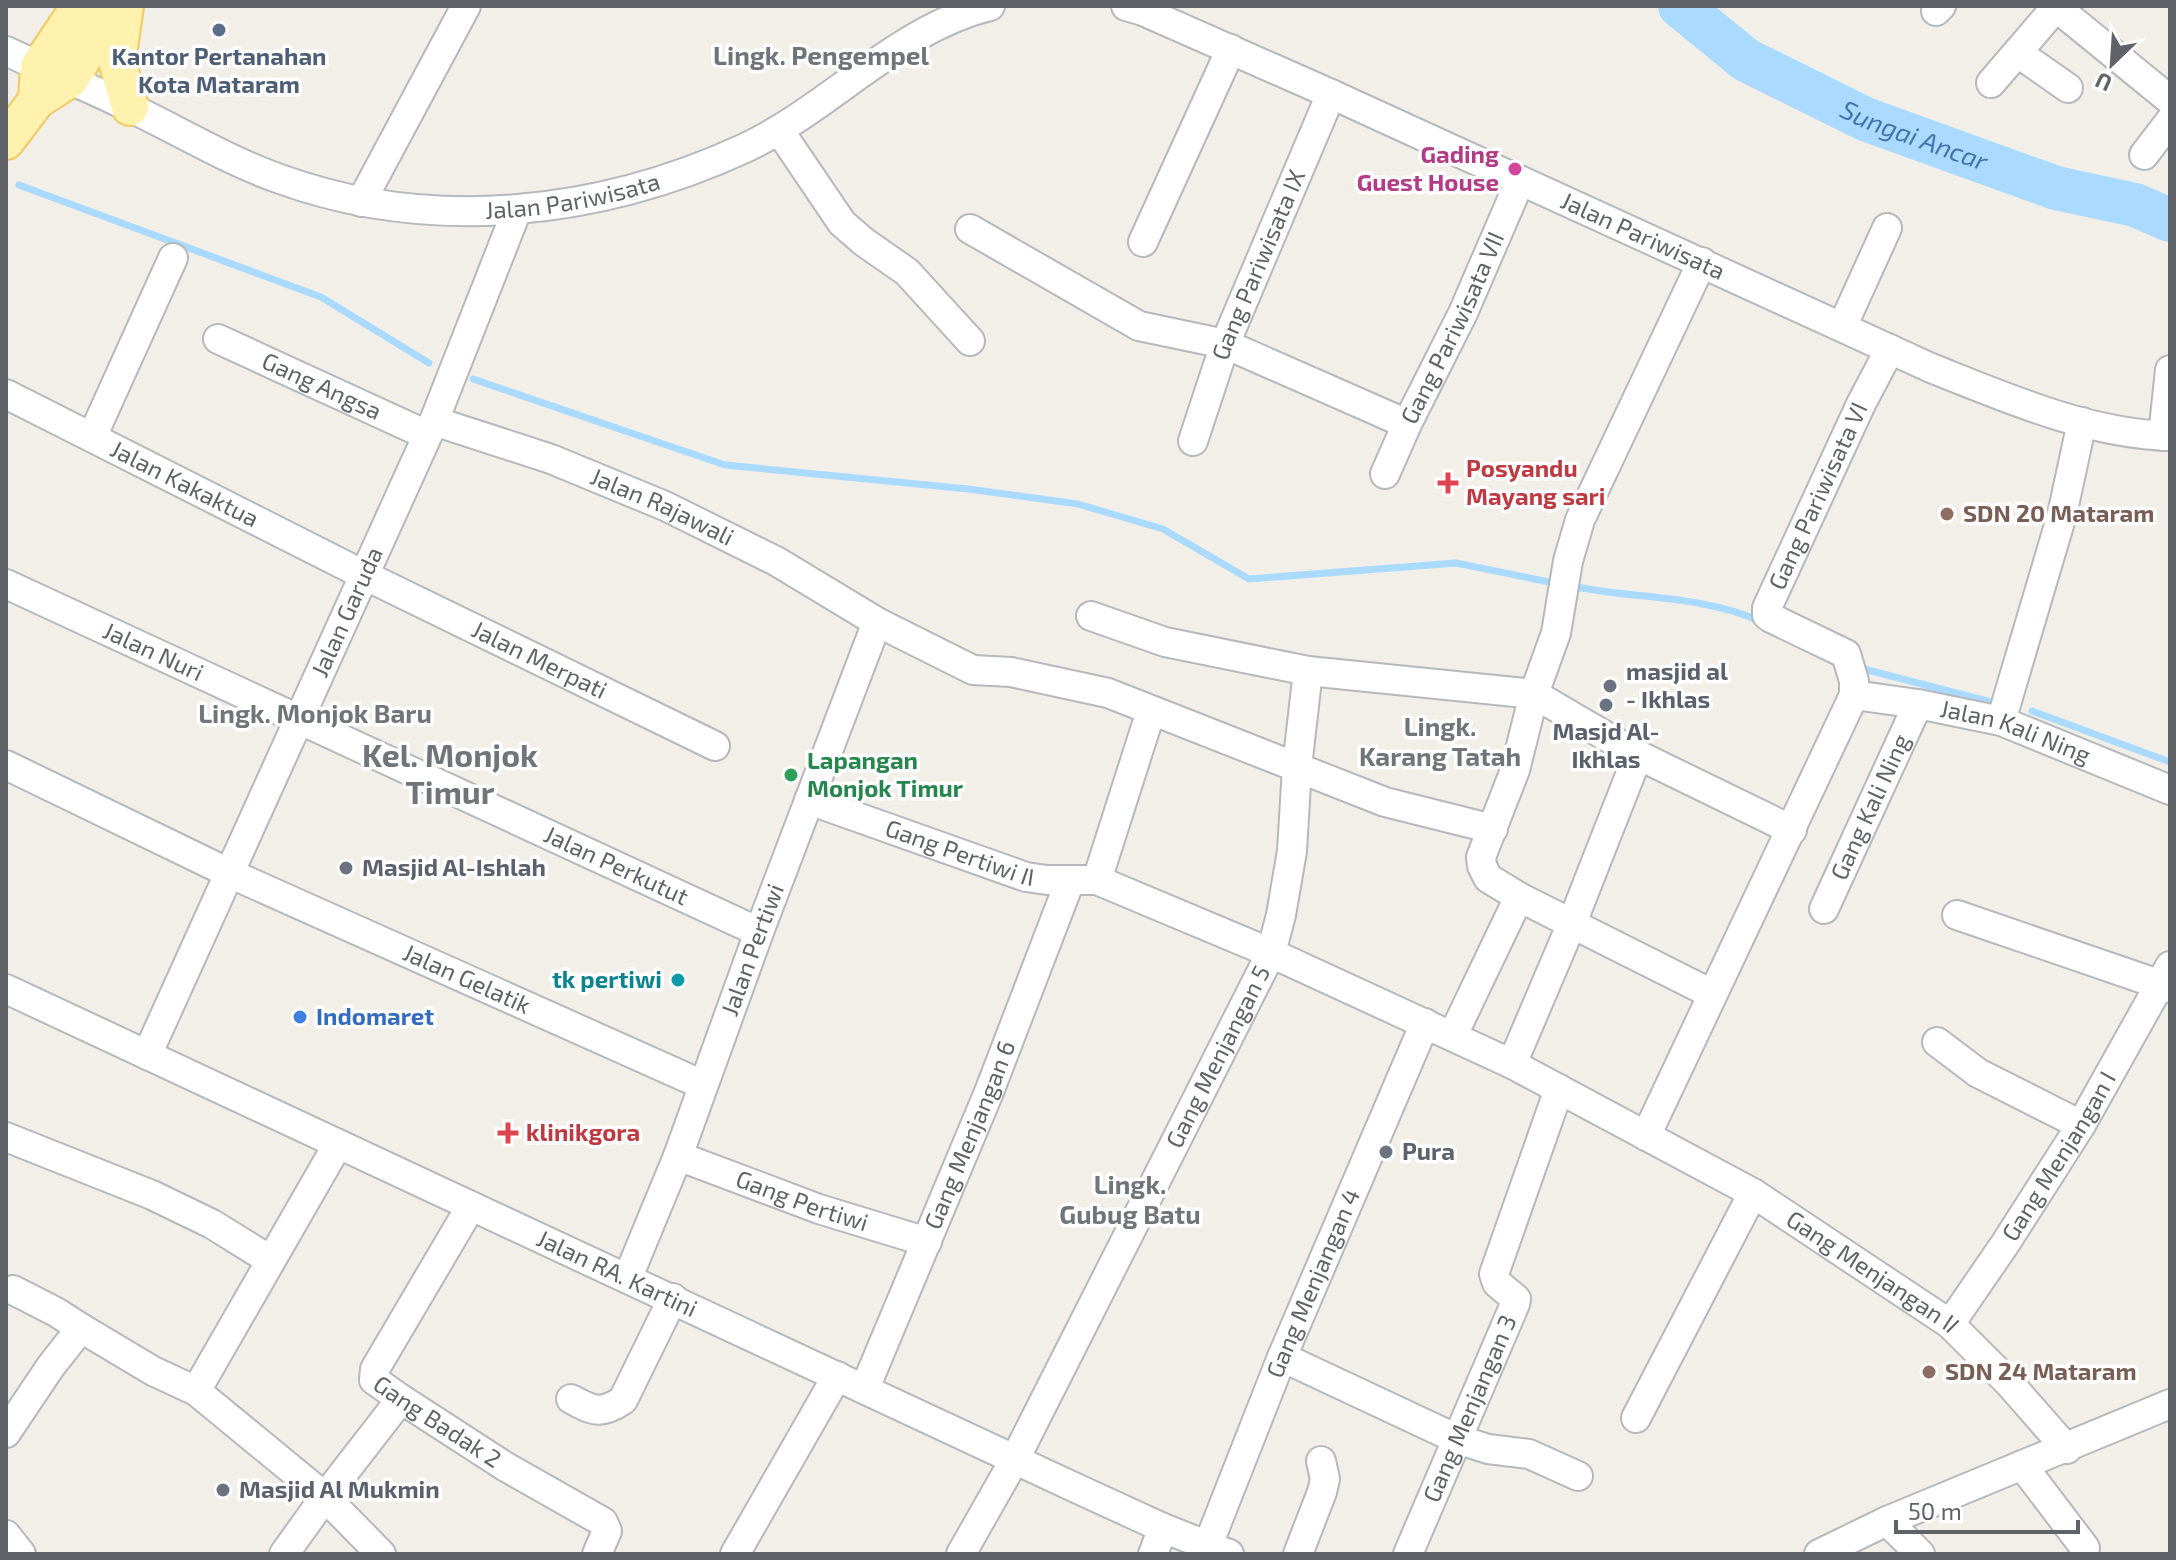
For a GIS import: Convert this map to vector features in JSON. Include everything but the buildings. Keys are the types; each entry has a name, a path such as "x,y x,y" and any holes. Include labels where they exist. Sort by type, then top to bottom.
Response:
{"main road":[{"path":"49,82 80,6"},
{"path":"6,141 49,82 116,6"},
{"path":"125,6 117,61 130,107"}],"street":[{"path":"361,202 466,6"},
{"name":"Jalan Pariwisata","path":"6,51 49,82 130,107 277,178 361,202 435,210 517,210 559,205 641,187 721,159 779,130 917,38 941,13 990,6"},
{"name":"Jalan Pariwisata","path":"1126,6 1231,49 1979,387 2082,422 2123,432 2166,436"},
{"path":"1991,83 2056,7 2170,100"},
{"path":"1143,242 1231,49"},
{"path":"2018,53 2068,88"},
{"name":"Gang Pariwisata IX","path":"1193,441 1225,344 1331,94"},
{"path":"2144,155 2170,121"},
{"path":"779,130 842,223 907,272 970,341"},
{"name":"Gang Pariwisata VII","path":"970,229 1139,326 1225,344 1407,424 1463,313 1520,181"},
{"name":"Jalan Garuda","path":"147,1055 430,428 517,210"},
{"path":"1843,325 1887,228"},
{"path":"92,437 173,258"},
{"path":"1702,262 1580,520 1568,561 1560,609 1515,770 1481,857 1488,878 1519,897 1712,994"},
{"name":"Gang Angsa","path":"218,339 430,428"},
{"name":"Gang Pariwisata VI","path":"1852,678 1838,648 1771,618 1767,615 1767,608 1861,404 1890,349"},
{"path":"2166,436 2170,370"},
{"name":"Jalan Kakaktua","path":"6,394 364,575"},
{"path":"2001,721 2062,515 2082,422"},
{"path":"1385,474 1407,424"},
{"name":"Jalan Rajawali","path":"430,428 551,459 665,506 776,561 877,622 973,670 1011,672 1108,693 1385,802 1493,829"},
{"name":"Jalan Merpati","path":"364,575 715,746"},
{"name":"Jalan Nuri","path":"6,584 298,721"},
{"path":"1091,616 1165,642 1308,671 1534,694 1638,755 1792,830"},
{"name":"Jalan Pertiwi","path":"628,1277 678,1156 877,622"},
{"name":"Gang Menjangan 5","path":"961,1554 1015,1459 1271,953 1292,851 1297,767 1308,671"},
{"path":"1646,1136 1792,830 1852,678"},
{"name":"Jalan Kali Ning","path":"1852,678 1918,704 2001,721 2170,790"},
{"name":"Gang Kali Ning","path":"1824,909 1918,704"},
{"name":"Gang Menjangan 6","path":"865,1388 989,1092 1083,880 1151,711"},
{"name":"Jalan Perkutut","path":"298,721 759,932"},
{"path":"1512,1064 1638,755"},
{"name":"Jalan Gelatik","path":"6,765 229,873 703,1085"},
{"name":"Gang Pertiwi II","path":"809,800 1026,877 1083,880 1271,953"},
{"path":"1453,1035 1519,897"},
{"path":"1957,915 2167,979"},
{"name":"Gang Menjangan II","path":"1271,953 1512,1064 1753,1193 1950,1324 2009,1383 2067,1449"},
{"name":"Gang Menjangan I","path":"1950,1324 2081,1125 2167,979"},
{"name":"Jalan RA. Kartini","path":"6,989 1015,1459 1158,1541 1219,1549"},
{"name":"Gang Menjangan 4","path":"1219,1549 1282,1357 1425,1023"},
{"path":"1937,1042 1978,1073 2081,1125"},
{"name":"Gang Menjangan 3","path":"1408,1554 1515,1304 1516,1299 1497,1283 1494,1274 1559,1089"},
{"path":"6,1137 152,1195 212,1224 270,1260"},
{"path":"196,1391 338,1144"},
{"name":"Gang Pertiwi","path":"678,1156 819,1209 927,1242"},
{"path":"1636,1418 1753,1193"},
{"name":"Gang Badak 2","path":"471,1206 375,1369 376,1383 506,1467 603,1522 607,1531 597,1554"},
{"path":"13,1290 56,1312 142,1366 196,1391 325,1497 381,1554"},
{"path":"571,1399 591,1410 611,1408 623,1400 673,1298"},
{"path":"6,1433 81,1328"},
{"path":"1282,1357 1457,1439 1488,1449 1529,1454 1578,1476"},
{"path":"735,1554 837,1376"},
{"path":"284,1554 401,1399"},
{"path":"1819,1554 1887,1521 2170,1404"},
{"path":"1298,1554 1322,1492 1325,1479 1321,1461"},
{"path":"2022,1465 2085,1548"},
{"path":"1887,1521 1920,1554"}],"waterway":[{"name":"Sungai Ancar","path":"1680,6 1746,60 1865,119 2056,188 2135,205 2170,220"},
{"path":"19,185 321,297 429,363"},
{"path":"473,379 725,465 968,489 1078,504 1163,529 1249,579 1456,563 1559,584"},
{"path":"1571,586 1692,602 1740,613 1762,622"},
{"path":"1856,667 1991,702"},
{"path":"2032,711 2170,762"}],"place":[{"name":"Kantor Pertanahan Kota Mataram","path":"219,30"},
{"name":"Gading Guest House","path":"1515,169"},
{"name":"Posyandu Mayang sari","path":"1448,483"},
{"name":"SDN 20 Mataram","path":"1947,514"},
{"name":"masjid al - Ikhlas","path":"1610,686"},
{"name":"Masjd Al- Ikhlas","path":"1606,705"},
{"name":"Lapangan Monjok Timur","path":"791,775"},
{"name":"Masjid Al-Ishlah","path":"346,868"},
{"name":"tk pertiwi","path":"678,980"},
{"name":"Indomaret","path":"300,1017"},
{"name":"klinikgora","path":"508,1133"},
{"name":"Pura","path":"1386,1152"},
{"name":"SDN 24 Mataram","path":"1929,1372"},
{"name":"Masjid Al Mukmin","path":"223,1490"}],"district":[{"name":"Lingk. Pengempel","path":"821,56"},
{"name":"Lingk. Monjok Baru","path":"315,714"},
{"name":"Lingk. Karang Tatah","path":"1440,742"},
{"name":"Kel. Monjok Timur","path":"450,774"},
{"name":"Lingk. Gubug Batu","path":"1130,1200"}]}
